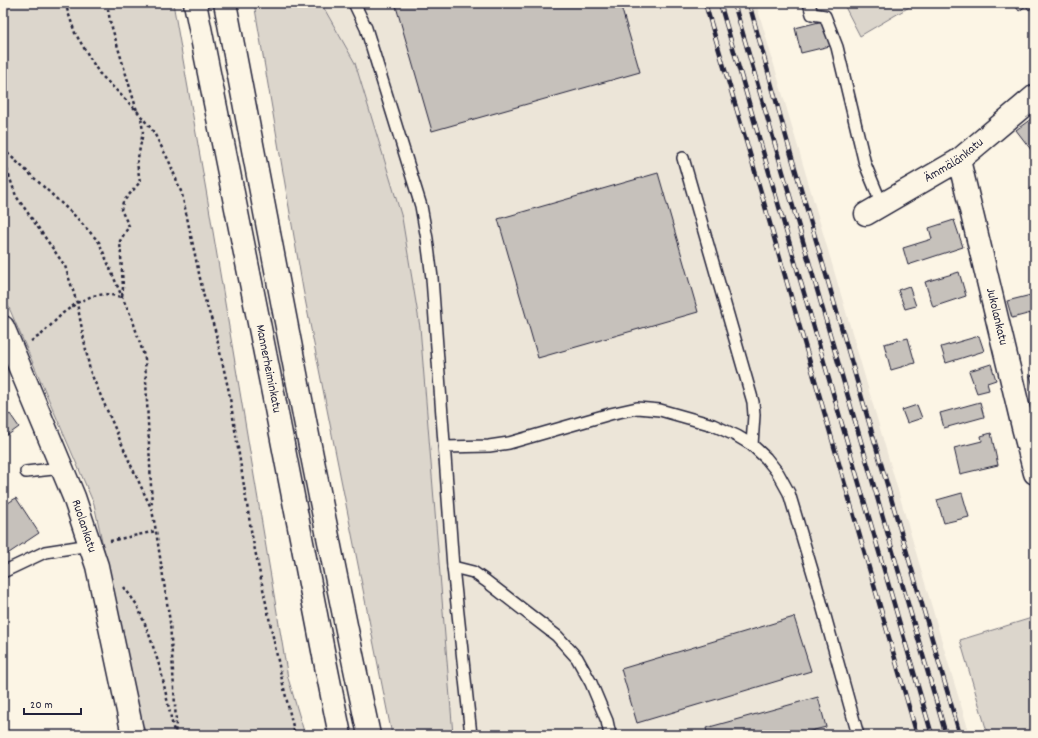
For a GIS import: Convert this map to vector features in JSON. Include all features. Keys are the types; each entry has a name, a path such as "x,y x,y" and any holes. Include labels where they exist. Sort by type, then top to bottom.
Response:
{"main road":[{"name":"Mannerheiminkatu","path":"195,3 340,735"},
{"name":"Mannerheiminkatu","path":"225,3 299,390 369,735"},
{"name":"Ämmälänkatu","path":"874,209 959,160 1035,96"},
{"name":"Jukolankatu","path":"959,160 1035,473"},
{"name":"Ruolankatu","path":"8,344 74,497 97,566 133,735"}],"lane":[{"path":"354,3 366,28 421,206 427,239 432,278 453,567 471,735"},
{"path":"809,3 812,14 825,16 837,47 865,164 874,209"},
{"path":"683,158 753,402 754,415 752,445"},
{"path":"445,447 489,446 508,443 610,414 637,408 660,410 713,425 752,445 766,458 778,473 789,493 858,735"},
{"path":"26,472 62,468"},
{"path":"3,572 45,552 90,545"},
{"path":"453,567 473,572 486,581 557,636 572,652 591,683 607,721 610,735"}],"path":[{"path":"65,3 75,33 99,74 137,112 153,131 166,155 182,194 204,296 215,330 229,392 252,536 295,735"},
{"path":"107,3 110,21 137,112"},
{"path":"122,297 123,286 120,242 129,226 121,210 123,202 140,182 137,163 143,132 141,117"},
{"path":"3,150 75,216 99,242 132,318 144,359 152,510 170,622 176,722 174,735"},
{"path":"3,158 16,196 65,266 77,303 90,371 152,510"},
{"path":"8,344 41,335 63,313 77,303 92,296 105,294 122,297"},
{"path":"90,545 156,531"},
{"path":"123,587 137,606 149,634 161,671 174,735"}],"shaded area":[{"path":"3,3 173,3 288,678 305,735 144,735 94,504 3,294"},
{"path":"254,3 321,3 355,63 402,218 420,327 453,735 392,735 303,289"},
{"path":"321,3 756,3 970,735 453,735 420,327 402,218 355,63"},
{"path":"843,3 916,3 860,36"},
{"path":"1035,617 1035,735 988,735 960,640"}],"building":[{"path":"395,3 620,3 640,72 432,131"},
{"path":"1013,3 1035,3 1035,5 1029,10 1026,6 1019,11"},
{"path":"823,21 830,46 801,53 795,28"},
{"path":"1035,116 1035,155 1016,130"},
{"path":"658,173 698,312 538,358 498,219"},
{"path":"1035,187 1035,202 1030,189"},
{"path":"954,220 963,247 908,265 903,248 932,239 929,228"},
{"path":"959,272 966,296 933,307 925,282"},
{"path":"909,286 916,306 905,309 898,290"},
{"path":"1031,295 1035,312 1012,318 1007,301"},
{"path":"979,336 984,351 946,363 941,347"},
{"path":"908,338 915,363 891,370 884,344"},
{"path":"991,364 996,380 987,383 989,390 977,393 969,371"},
{"path":"1035,374 1035,393 1030,376"},
{"path":"980,402 984,417 944,428 940,413"},
{"path":"917,405 922,418 907,423 902,410"},
{"path":"10,414 19,427 8,435 3,427 3,419"},
{"path":"991,433 998,465 960,474 954,448 982,441 981,436"},
{"path":"962,493 969,517 944,523 937,500"},
{"path":"16,498 39,533 3,557 3,506"},
{"path":"794,617 811,671 637,723 621,669"},
{"path":"818,697 826,727 795,735 708,735 706,728"}],"railway":[{"path":"705,3 917,735"},
{"path":"720,3 932,735"},
{"path":"734,3 946,735"},
{"path":"749,3 790,151 960,735"}]}
